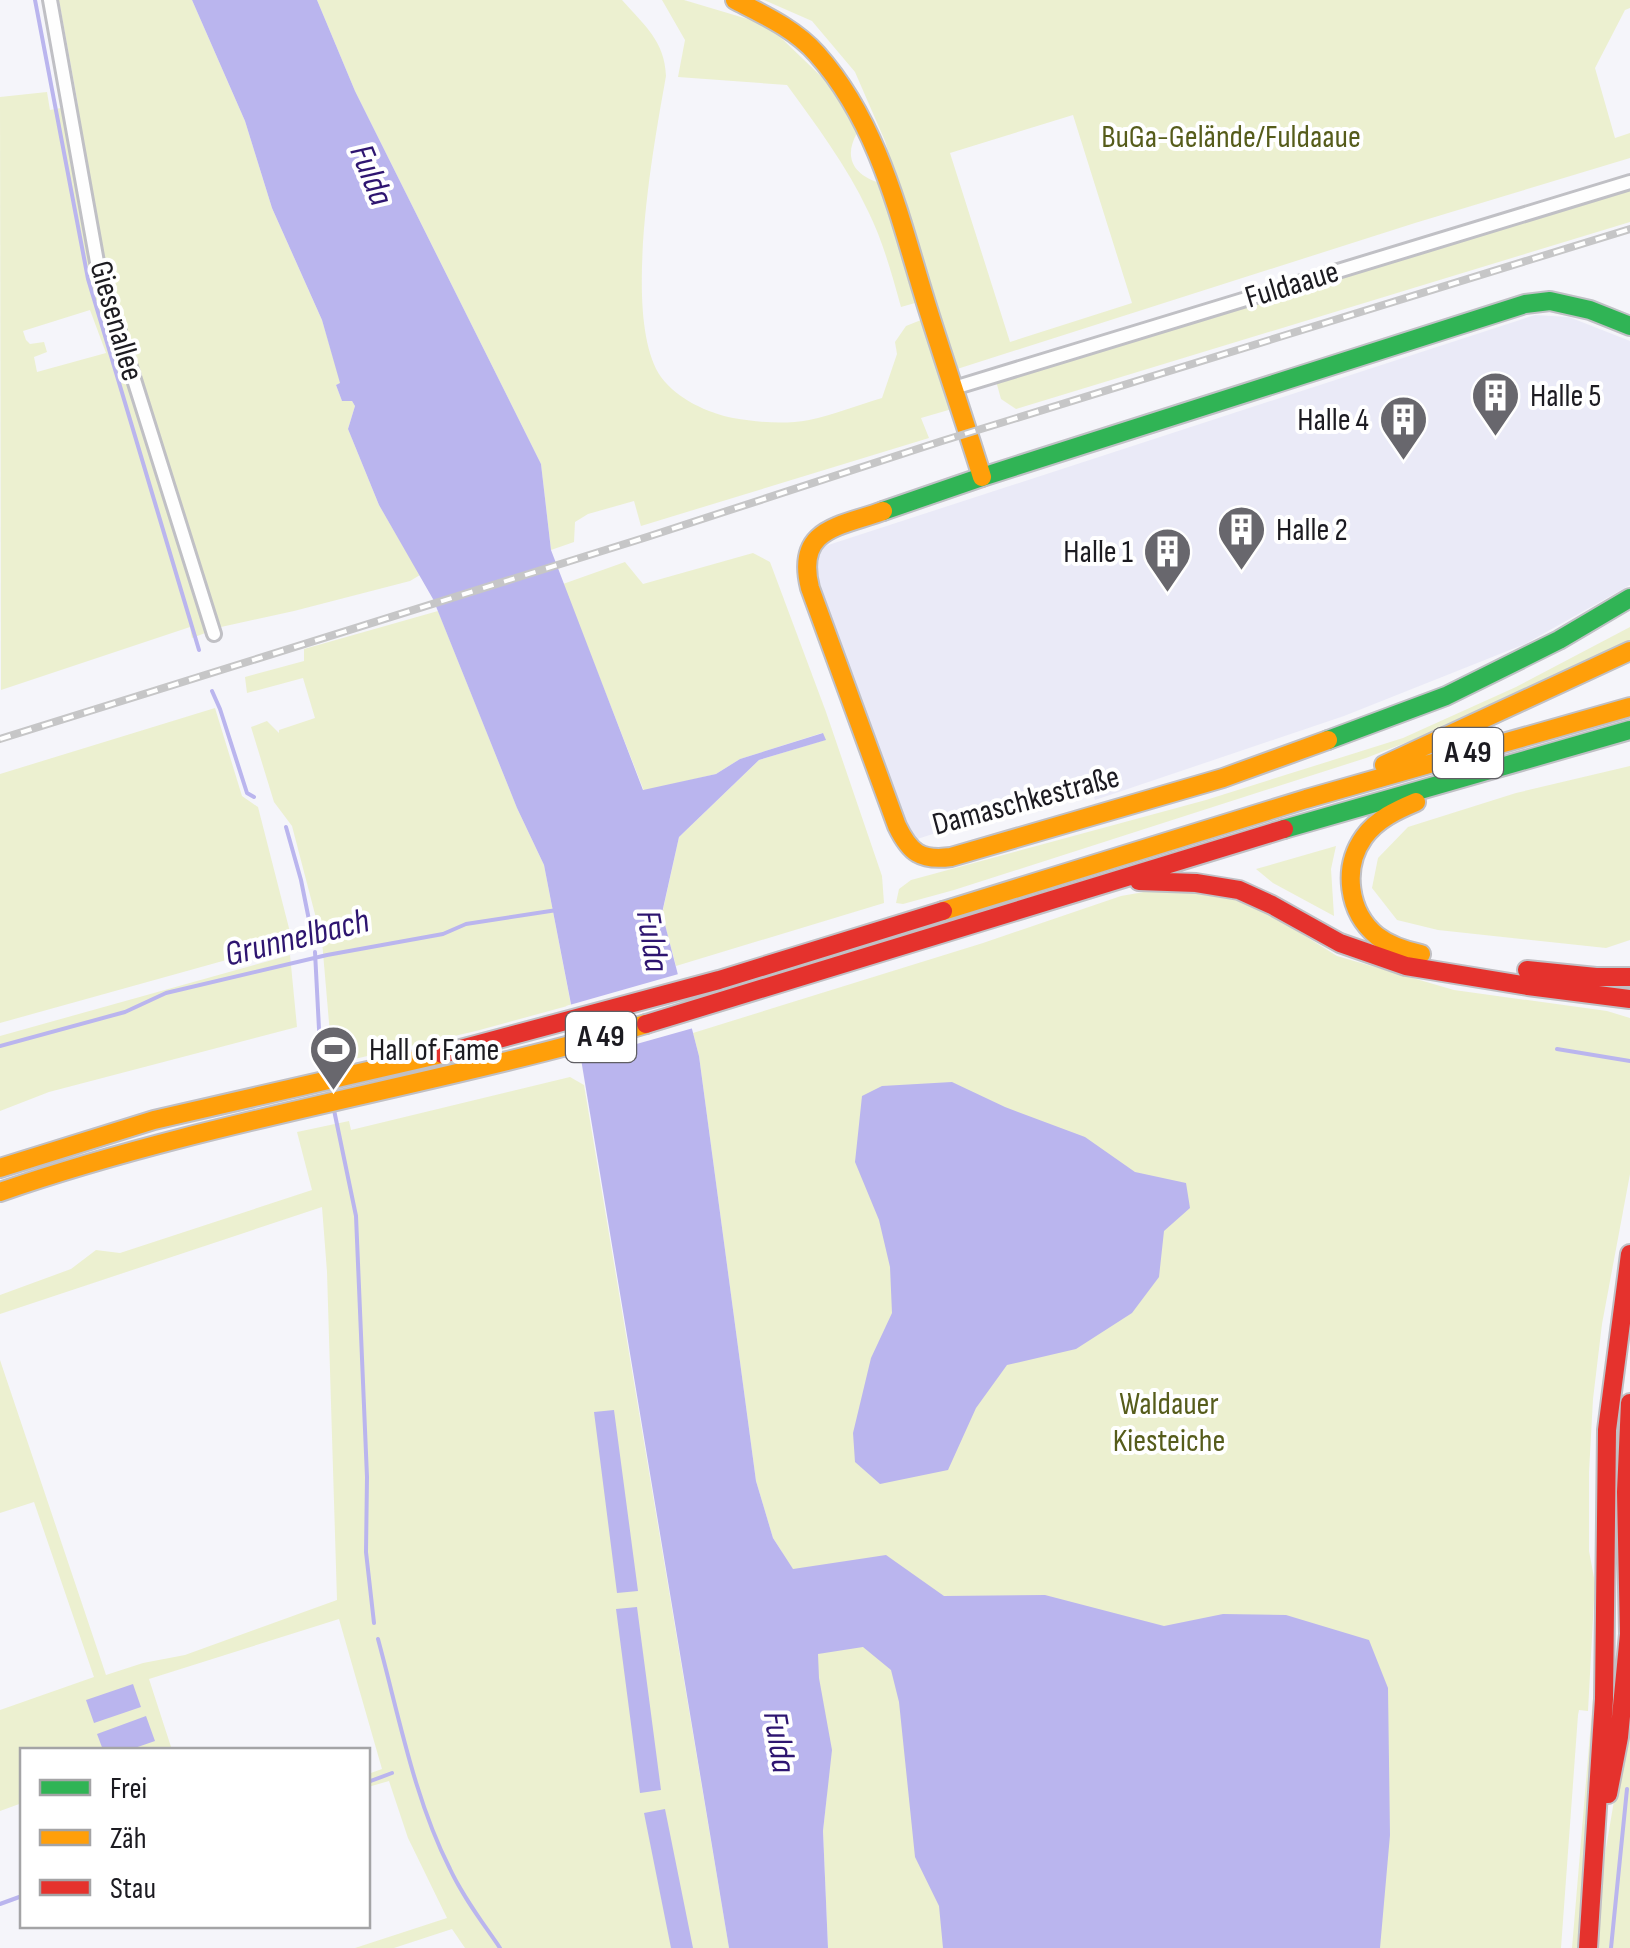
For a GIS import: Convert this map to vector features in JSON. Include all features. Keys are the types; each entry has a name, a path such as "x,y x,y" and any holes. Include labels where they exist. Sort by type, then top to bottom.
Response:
{"main road":[{"path":"735,0 799,34 857,106 873,140 982,477"},
{"name":"Damaschkestraße","path":"1630,326 1590,310 1550,301 1524,304 821,532 805,556 810,588 897,826 908,847 927,858 969,852 1223,778 1446,696 1558,640 1630,598"},
{"path":"1306,799 1630,651"},
{"name":"A 49","path":"0,1168 154,1120 428,1058 719,980 1306,799 1630,707"},
{"name":"A 49","path":"0,1192 127,1151 440,1079 730,1000 1096,886 1630,730"},
{"path":"1522,760 1398,810 1374,825 1358,845 1352,864 1350,888 1356,911 1376,935 1402,950 1545,972 1630,977"},
{"path":"1096,886 1159,880 1239,890 1340,943 1406,966 1624,1000"},
{"path":"1588,1948 1604,1700 1607,1430 1630,1254"},
{"path":"1595,1859 1625,1689 1630,1403"}],"street":[{"name":"Giesenallee","path":"50,0 97,262 214,634"},
{"name":"Fuldaaue","path":"954,388 1630,182"},
{"path":"1605,1537 1616,1574 1629,1588"}],"shaded area":[{"path":"1535,315 1569,317 1630,341 1630,585 1525,644 1344,716 1095,800 1089,784 911,841 811,563 819,548"}],"green space":[{"path":"59,0 192,0 245,121 272,208 322,320 341,384 336,385 342,401 352,401 355,406 348,429 379,505 420,575 410,581 221,627 192,638 190,627 1,690 0,97 47,92 50,110 78,105","holes":["90,310 106,353 37,372 34,357 47,352 44,342 30,344 23,331"]},
{"path":"317,0 622,0 657,43 665,64 642,274 649,350 661,377 684,398 723,416 771,422 809,420 882,398 897,354 895,342 906,326 921,320 952,409 921,418 929,438 641,526 634,501 588,514 575,522 574,542 551,550 541,464 355,91"},
{"path":"662,0 684,0 751,20 775,32 829,84 857,133 851,150 854,164 863,175 880,183 915,303 901,307 883,246 860,194 787,85 678,77 685,40"},
{"name":"BuGa-Gelände/Fuldaaue","path":"764,0 1630,0 1630,8 1625,10 1595,68 1615,138 1630,133 1630,158 954,370 885,141 855,72 812,21","holes":["1073,115 1132,303 1010,342 950,153"]},
{"path":"1630,190 1630,222 1016,409 1001,399 996,381"},
{"path":"753,553 770,562 882,876 884,903 676,966 662,914 679,837 759,760 825,740 822,733 740,759 716,774 644,791 563,584 625,562 643,584"},
{"path":"438,611 544,865 571,1005 337,1063 331,1046 322,941 292,826 274,802 251,727 267,721 279,733 315,718 303,678 247,693 245,677 304,661 304,649"},
{"path":"1630,627 1630,641 1462,721 1366,758 954,890 896,903 899,889 911,880 1206,800 1403,738 1516,687"},
{"path":"215,708 242,796 258,807 291,936 273,947 0,1023 0,774"},
{"path":"1630,766 1630,940 1606,948 1438,930 1397,920 1372,888 1378,858 1408,827 1516,793"},
{"path":"1336,846 1331,869 1334,916 1273,883 1256,869"},
{"name":"Waldauer Kiesteiche","path":"1155,890 1219,895 1259,907 1337,956 1454,990 1607,1011 1630,1018 1630,1174 1602,1324 1593,1399 1589,1551 1598,1599 1594,1600 1588,1711 1579,1710 1578,1715 1561,1948 828,1948 823,1831 827,1794 782,1552 773,1538 756,1481 693,1033 1121,896"},
{"path":"290,955 297,1027 49,1092 0,1111 0,1036"},
{"path":"570,1077 584,1085 729,1948 465,1948 452,1929 394,1948 355,1948 447,1918 408,1838 389,1781 370,1786 370,1773 382,1769 339,1619 149,1679 171,1748 20,1748 20,1804 0,1811 0,1710 94,1677 34,1502 0,1513 0,1360 106,1675 185,1655 337,1600 322,1207 0,1314 0,1295 71,1269 96,1250 120,1253 312,1190 297,1132 349,1121 351,1130"},
{"path":"1593,1698 1598,1698 1579,1948 1572,1948"},
{"path":"1630,1706 1630,1948 1597,1948 1604,1860"}],"water":[{"name":"Fulda","path":"192,0 317,0 355,91 541,464 551,550 643,790 716,774 740,759 823,733 826,740 759,760 679,837 662,913 699,1056 756,1481 773,1538 793,1569 886,1555 944,1596 1045,1595 1164,1626 1223,1614 1286,1615 1369,1640 1388,1688 1390,1835 1380,1948 943,1948 939,1906 915,1857 899,1702 891,1670 863,1647 818,1654 832,1750 823,1831 828,1948 729,1948 577,1035 544,865 433,599 379,505 348,429 355,406 352,401 342,401 322,320 272,208 245,121"},
{"path":"952,1082 1085,1137 1135,1172 1186,1183 1190,1208 1164,1231 1159,1277 1132,1313 1076,1349 1007,1365 976,1408 948,1470 880,1484 855,1462 853,1433 871,1358 892,1313 890,1267 879,1220 855,1162 862,1096 882,1086"},
{"path":"614,1410 638,1591 617,1593 594,1412"},
{"path":"637,1607 661,1790 640,1793 616,1609"},
{"path":"133,1684 141,1707 94,1723 86,1700"},
{"path":"146,1716 155,1741 135,1748 102,1748 97,1734"},
{"path":"665,1809 693,1948 671,1948 644,1813"}],"pier":[{"path":"682,973 697,1027 576,1061 566,1006"}],"waterway":[{"path":"35,0 88,279 199,650"},
{"path":"212,691 247,793 254,797"},
{"path":"286,827 313,940"},
{"name":"Grunnelbach","path":"0,1046 125,1012 166,993 327,955 443,934 466,924 557,910"},
{"path":"315,952 325,1072"},
{"path":"1557,1049 1630,1061"},
{"path":"334,1110 356,1216 367,1477 366,1552 374,1623"},
{"path":"378,1639 408,1756 437,1842 461,1890 500,1948"},
{"path":"370,1781 392,1773"},
{"path":"1611,1948 1627,1789"},
{"path":"0,1904 20,1897"}],"railway":[{"path":"0,739 942,441 1630,229"}],"traffic: fast":[{"path":"883,511 1525,304 1550,301 1590,310 1630,326"},
{"path":"1328,740 1446,696 1559,640 1630,598"},
{"path":"1284,829 1630,730"}],"traffic: slow":[{"path":"735,0 779,23 808,45 856,110 896,204 982,477"},
{"path":"883,511 824,533 809,553 807,568 810,588 897,826 918,853 932,858 951,857 1223,778 1328,740"},
{"path":"1384,765 1630,651"},
{"path":"943,911 1306,799 1630,707"},
{"path":"1416,802 1388,816 1364,837 1353,862 1351,889 1360,915 1377,936 1421,954"},
{"path":"0,1192 160,1144 646,1024"},
{"path":"0,1168 154,1120 442,1054"}],"traffic: jam":[{"path":"646,1024 1284,829"},
{"path":"1139,881 1196,883 1239,890 1340,943 1406,966 1630,999"},
{"path":"442,1054 719,980 943,911"},
{"path":"1527,970 1630,977"},
{"path":"1588,1948 1604,1699 1607,1430 1630,1254"},
{"path":"1608,1794 1619,1737 1629,1634 1626,1492 1630,1403"}],"place":[{"name":"Halle 5","path":"1495,438"},
{"name":"Halle 4","path":"1404,462"},
{"name":"Halle 2","path":"1241,572"},
{"name":"Halle 1","path":"1168,594"},
{"name":"Hall of Fame","path":"334,1092"}]}
